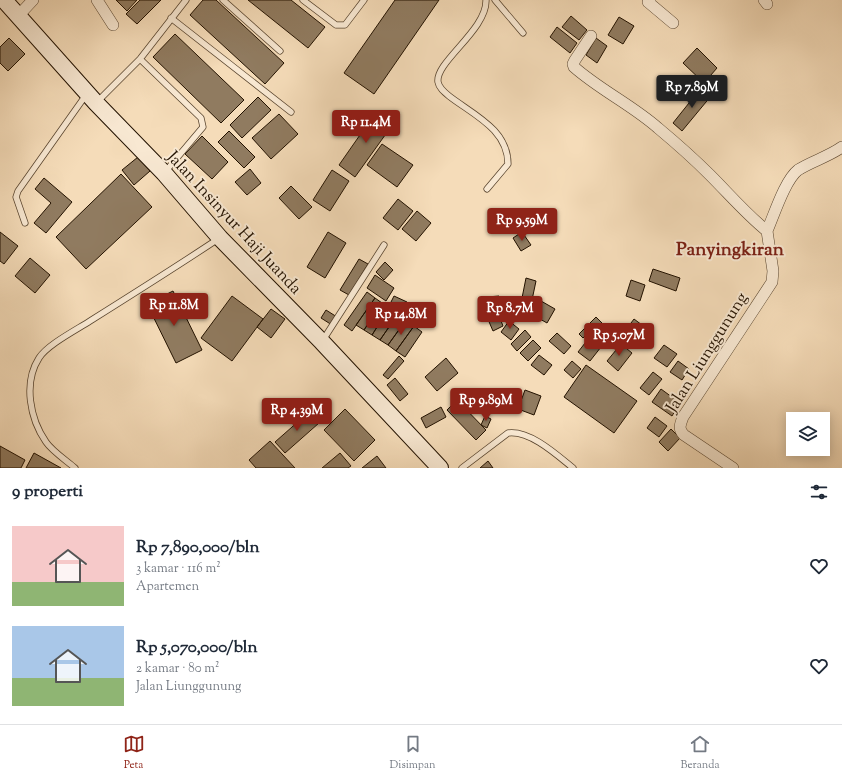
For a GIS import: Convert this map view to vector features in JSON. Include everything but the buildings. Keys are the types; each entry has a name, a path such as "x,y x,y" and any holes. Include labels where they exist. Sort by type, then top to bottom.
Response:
{"main road":[{"name":"Jalan Insinyur Haji Juanda","path":"4,0 92,98 164,173 220,238 322,342 440,468"}],"street":[{"path":"19,15 33,0"},
{"path":"97,0 113,25"},
{"path":"647,1 673,23"},
{"path":"591,36 575,60 573,64 574,67 603,90 640,113 657,127 709,174 752,219 767,231 787,183 796,171 834,153 842,147"},
{"name":"Jalan Liunggunung","path":"732,468 684,435 680,431 679,427 683,417 772,282 773,271 767,231"}],"lane":[{"path":"24,223 16,197 18,191 92,98 140,59 186,0"},
{"path":"223,0 280,51"},
{"path":"303,0 336,25 345,25 364,0"},
{"path":"486,0 481,19 469,37 440,71 438,79 439,86 463,107 490,125 506,147 508,164 487,189"},
{"path":"495,0 523,34"},
{"path":"171,18 291,112"},
{"path":"140,59 200,118 203,128 164,173"},
{"path":"75,468 47,443 35,418 31,404 30,386 34,368 39,358 45,351 75,331 220,238"},
{"path":"322,342 384,245"},
{"path":"462,468 508,433 514,432 520,433 532,439 574,468"}],"district":[{"name":"Panyingkiran","path":"730,248"}]}
